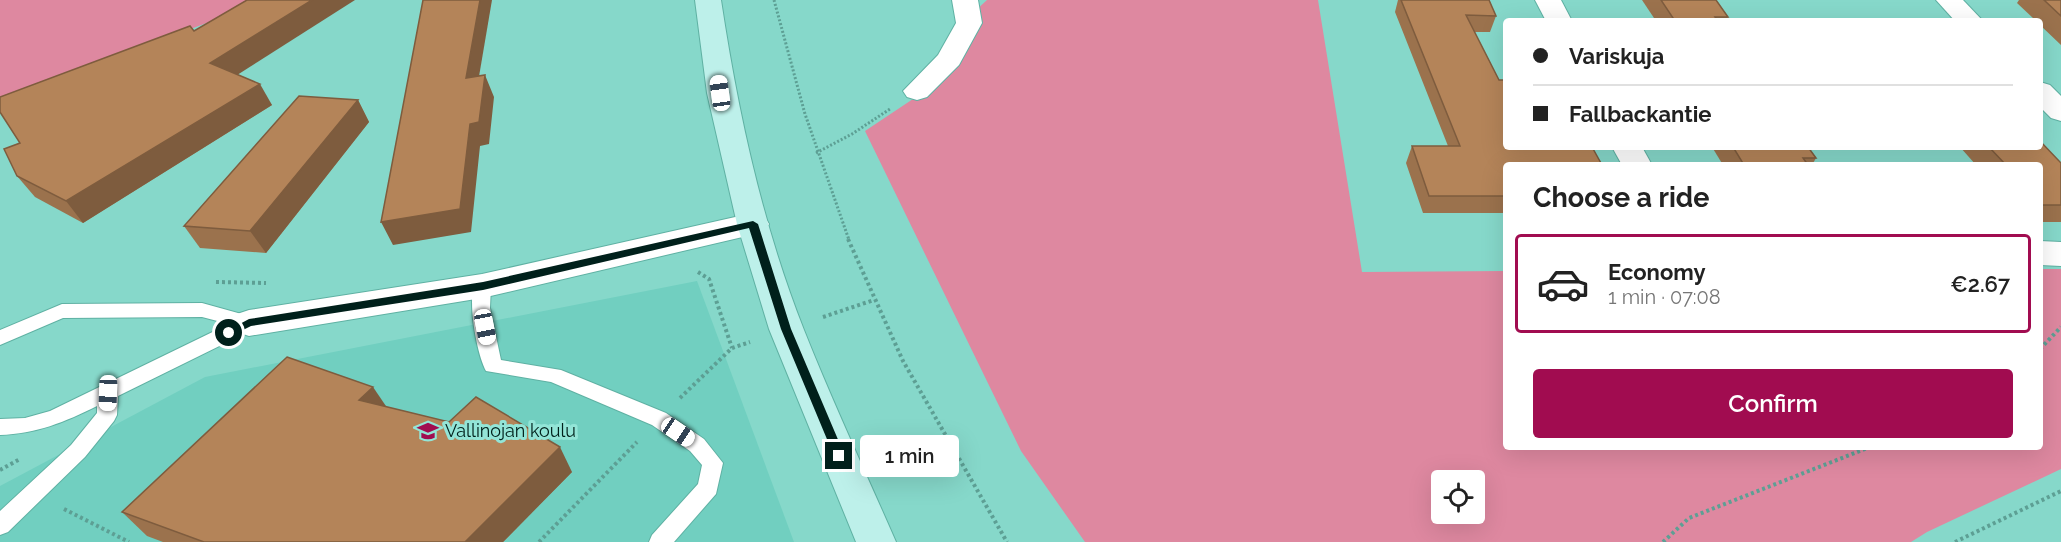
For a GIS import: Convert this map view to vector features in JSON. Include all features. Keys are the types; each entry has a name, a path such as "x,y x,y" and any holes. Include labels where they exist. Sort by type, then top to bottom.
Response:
{"street":[{"path":"708,0 720,93 753,224 786,329 876,542"},
{"path":"917,91 949,60 969,24 965,0"},
{"path":"1548,0 1557,18"},
{"path":"1949,0 1967,18"},
{"path":"2043,94 2061,112"},
{"path":"249,323 483,286 753,224"},
{"path":"2043,253 2061,254"}],"lane":[{"path":"483,286 481,308 493,366 554,375 659,419 697,446 713,463 708,488 660,542"},
{"path":"0,338 62,311 202,310 249,323"},
{"path":"0,427 25,426 55,418 249,323"},
{"path":"0,525 78,451 107,414 108,393"}],"path":[{"path":"774,0 816,153 830,195 874,300 940,430 1007,542"},
{"path":"816,153 852,134 917,91"},
{"path":"694,271 700,272 709,279 732,348"},
{"path":"2043,346 2061,327"},
{"path":"1663,542 1689,518 1862,450"},
{"path":"0,470 29,455"},
{"path":"1955,542 2061,491"}],"shaded area":[{"path":"0,0 254,0 241,10 0,101"},
{"path":"987,0 1318,0 1362,272 1503,271 1503,450 2043,450 2043,269 2061,269 2061,469 1927,532 1911,542 1085,542 1021,451 865,131 922,93 974,12"},
{"name":"Vallinojan koulu","path":"697,281 794,542 0,542 0,486 205,377"}],"building":[{"path":"247,0 312,0 210,63 260,84 66,201 17,176 4,149 20,143 0,112 0,97 190,26 194,31"},
{"path":"423,0 480,0 466,78 485,75 479,122 470,124 460,209 381,222"},
{"path":"1401,0 1489,0 1496,16 1466,15 1499,80 1503,80 1503,150 1594,150 1600,162 1503,162 1503,196 1429,196 1412,146 1460,146"},
{"path":"1661,0 1716,0 1728,17 1716,18 1673,18"},
{"path":"2044,0 2061,0 2061,16"},
{"path":"299,96 358,100 250,231 184,226"},
{"path":"2043,144 2061,163 2061,205 2043,205 2043,162 2003,162 1992,150 2043,150"},
{"path":"1735,150 1810,150 1816,158 1803,158 1806,162 1742,162"},
{"path":"287,357 373,387 359,400 449,422 476,397 560,447 465,542 204,542 122,512"}],"place":[{"name":"Vallinojan koulu","path":"428,431"}],"route":[{"path":"229,333 249,323 483,286 753,224 786,329 839,456"}]}
